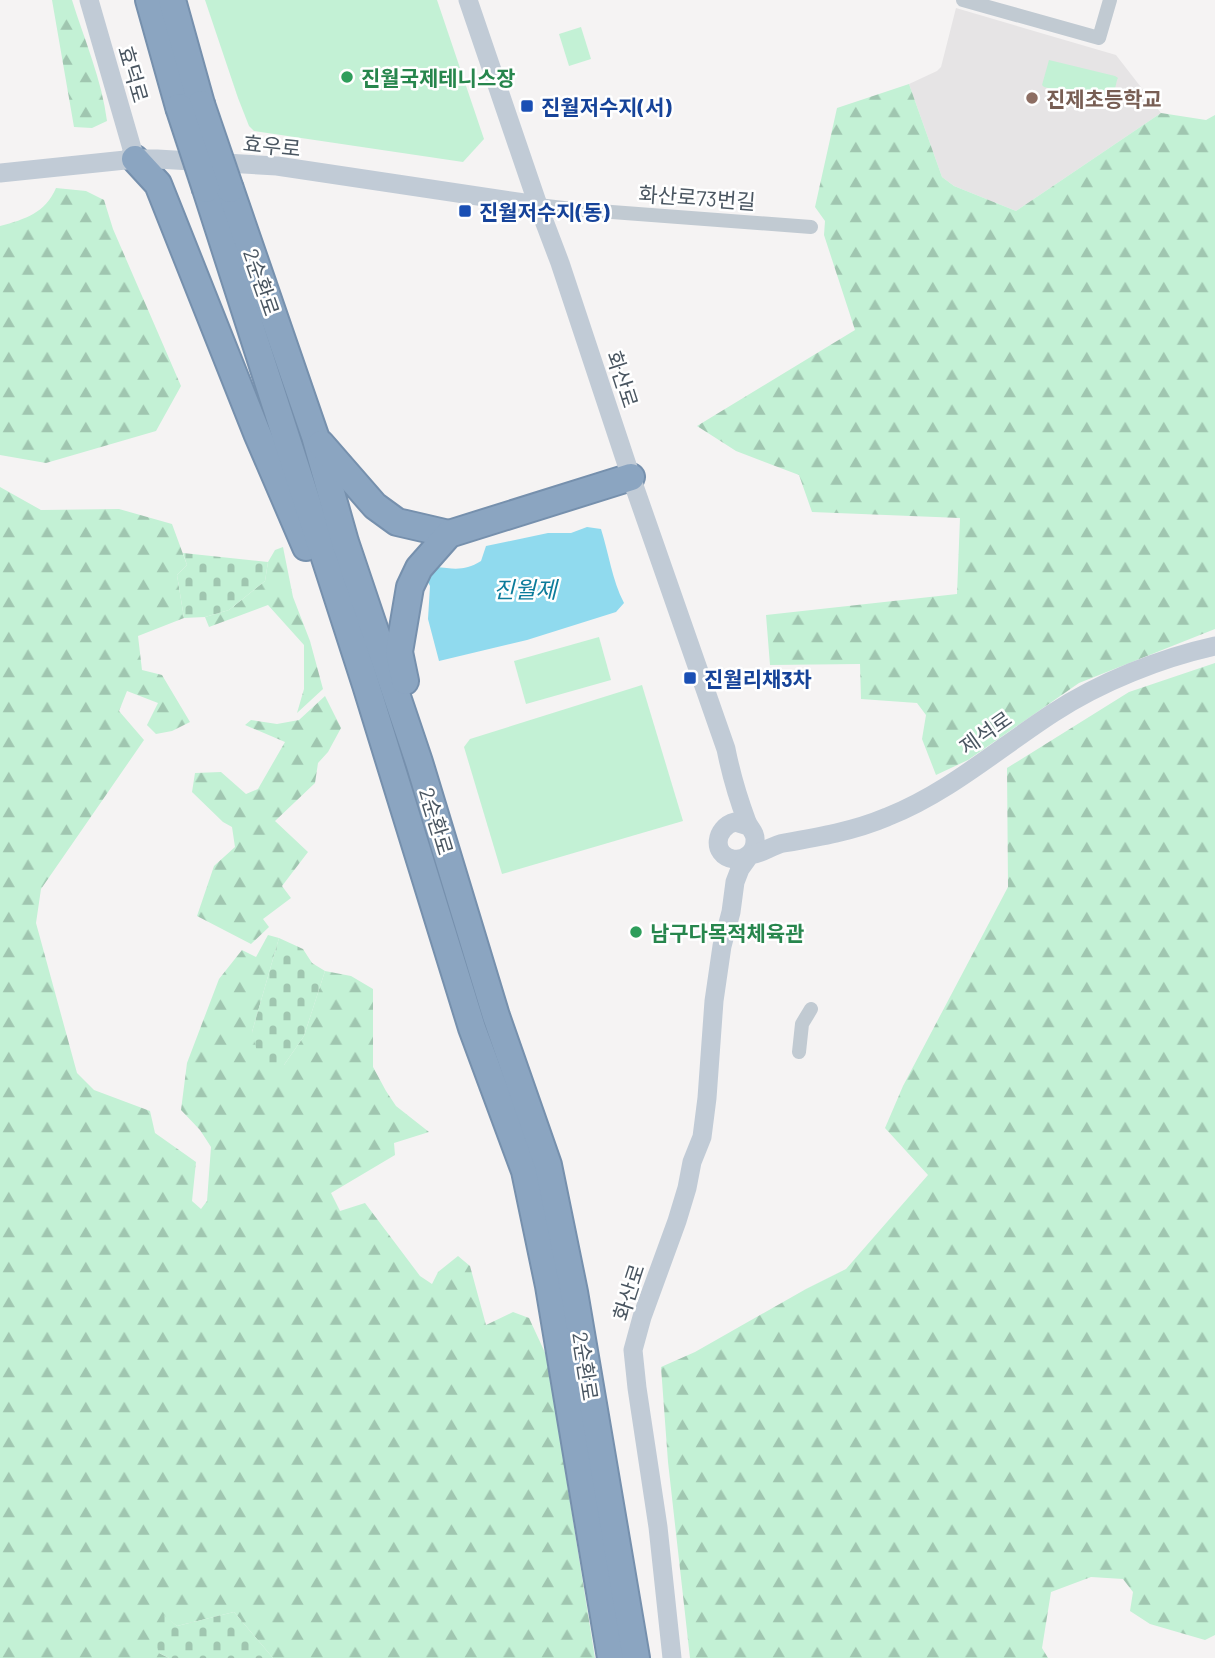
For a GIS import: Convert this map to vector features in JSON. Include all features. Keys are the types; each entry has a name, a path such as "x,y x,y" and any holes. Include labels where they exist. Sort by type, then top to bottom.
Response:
{"highway":[{"name":"2순환로","path":"149,0 190,106 218,189 472,1028 525,1171 549,1286 611,1658"},
{"name":"2순환로","path":"172,0 190,106"},
{"path":"135,159 158,184 257,433 366,685"},
{"name":"2순환로","path":"218,189 314,436 345,542 419,762 496,1016 548,1165 574,1292 636,1658"},
{"path":"314,436 375,506 397,522 446,536"},
{"path":"419,762 399,652 411,587 419,568 446,536 631,477"}],"main road":[{"name":"효덕로","path":"89,0 135,159"},
{"name":"화산로","path":"468,0 726,749 746,835"},
{"name":"효우로","path":"0,173 135,159 277,166 538,205"},
{"name":"제석로","path":"746,835 757,854 778,844 850,830 896,813 941,790 1089,691 1149,667 1215,646"},
{"path":"722,946 720,929 724,890 723,854 718,836 723,827 746,835"},
{"path":"723,854 739,859 746,835"},
{"path":"722,946 746,835"},
{"name":"화산로","path":"672,1658 658,1527 633,1350 642,1317 677,1221 692,1162 702,1137 714,1000 722,946"}],"street":[{"path":"963,0 1099,38 1110,0"},
{"name":"화산로73번길","path":"538,205 811,227"},
{"path":"799,1052 802,1024 811,1009"}],"shaded area":[{"name":"진제초등학교","path":"956,8 1116,55 1161,113 1016,211 954,186 942,177 909,84 941,67"}],"green space":[{"path":"52,0 72,0 97,75 107,121 92,128 74,127"},
{"name":"진월국제테니스장","path":"205,0 437,0 484,139 463,162 254,131 249,126 238,98"},
{"path":"581,27 591,59 569,66 559,34"},
{"path":"1049,60 1118,78 1112,102 1044,87 1042,85"},
{"path":"909,84 942,177 954,186 1016,211 1161,113 1206,120 1215,115 1215,629 1079,683 968,760 936,775 922,739 926,715 917,703 861,699 860,664 770,665 766,615 957,594 960,518 812,512 799,475 736,451 697,426 855,330 824,235 825,221 815,207 837,108"},
{"path":"56,188 86,191 104,200 113,229 181,386 156,431 46,463 0,455 0,226 34,214 52,197"},
{"path":"0,487 41,510 119,509 172,524 187,565 177,575 184,618 138,636 142,670 162,675 190,722 172,731 156,734 147,725 158,703 127,691 119,711 144,740 41,889 36,923 77,1073 94,1090 150,1111 155,1133 196,1162 192,1201 201,1209 207,1201 211,1147 200,1130 181,1110 187,1063 219,979 242,950 256,957 268,935 279,938 252,1032 284,1065 304,1036 325,971 351,976 373,989 373,1067 396,1106 429,1132 394,1143 395,1155 331,1193 340,1211 365,1203 420,1276 432,1284 438,1272 458,1256 470,1266 486,1325 513,1312 529,1318 547,1357 595,1658 273,1658 234,1612 177,1626 164,1616 159,1653 169,1658 0,1658"},
{"path":"283,547 293,597 310,641 323,689 297,713 304,689 304,645 268,605 209,627 205,617 229,610 265,581 268,562 275,550"},
{"path":"183,553 268,562 265,581 229,610 205,617 184,618 177,575 187,565"},
{"path":"599,637 611,680 526,704 514,661"},
{"path":"1215,663 1215,1635 1205,1640 1150,1624 1130,1611 1133,1592 1123,1579 1091,1577 1051,1592 1042,1648 1048,1658 690,1658 668,1462 661,1367 695,1352 846,1269 928,1175 885,1128 903,1086 1008,887 1007,768 1129,692"},
{"path":"642,685 683,821 502,874 464,747 470,739"},
{"path":"325,696 341,728 328,752 318,763 315,783 275,821 308,852 282,886 291,898 263,919 269,927 251,944 197,916 214,866 235,847 232,827 223,822 192,792 195,773 221,772 246,794 258,789 285,742 245,725 251,720 277,724 299,720"},
{"path":"279,938 303,949 312,963 325,971 304,1036 284,1065 261,1067 252,1032"},
{"path":"234,1612 273,1658 169,1658 159,1653 153,1637 164,1615 177,1626"}],"water":[{"name":"진월제","path":"587,527 601,529 624,603 616,612 527,640 439,661 428,619 430,586 427,580 436,567 465,568 481,561 486,546 548,533 571,533"}],"place":[{"name":"진월국제테니스장","path":"347,77"},
{"name":"진제초등학교","path":"1032,98"},
{"name":"진월저수지(서)","path":"527,106"},
{"name":"진월저수지(동)","path":"465,211"},
{"name":"진월리채3차","path":"690,678"},
{"name":"남구다목적체육관","path":"636,932"}]}
